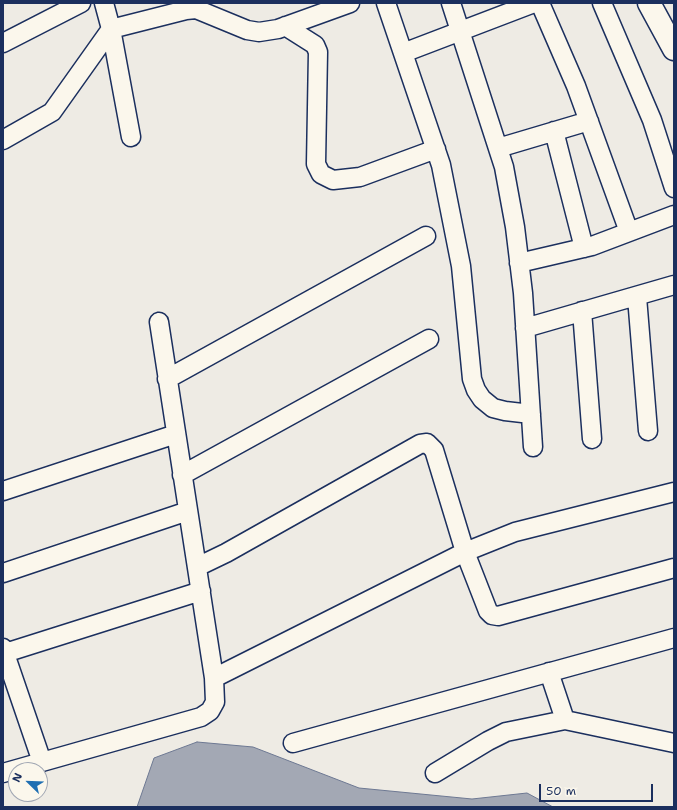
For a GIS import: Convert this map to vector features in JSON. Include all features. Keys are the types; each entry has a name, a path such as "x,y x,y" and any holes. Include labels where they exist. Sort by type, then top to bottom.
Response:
{"main road":[{"path":"649,3 674,49"}],"street":[{"path":"3,44 81,3"},
{"path":"104,3 131,137"},
{"path":"3,140 52,112 110,29 186,10 196,9 259,32 285,26 350,3"},
{"path":"386,3 441,165 461,266 472,379 476,390 482,399 493,408 531,414"},
{"path":"451,3 462,31 504,167 519,263 533,447"},
{"path":"403,53 534,3"},
{"path":"540,3 576,86 629,232"},
{"path":"602,3 652,120 674,188"},
{"path":"285,26 315,45 318,52 316,164 321,174 333,180 360,177 436,149"},
{"path":"498,148 589,121"},
{"path":"554,131 584,248"},
{"path":"519,263 584,248 674,215"},
{"path":"167,379 426,236"},
{"path":"525,328 637,297 674,285"},
{"path":"637,297 648,430"},
{"path":"582,311 592,439"},
{"path":"158,322 201,591 214,678 216,702 210,711 200,717 42,762 4,650 201,591"},
{"path":"182,475 429,339"},
{"path":"3,491 176,434"},
{"path":"197,568 420,444 427,443 434,450 465,552 488,611 492,615 498,616 674,568"},
{"path":"214,678 465,552 515,532 674,492"},
{"path":"3,573 188,511"},
{"path":"293,743 674,638"},
{"path":"549,672 565,720"},
{"path":"435,773 488,741 506,732 565,720 674,743"}],"shaded area":[{"path":"197,742 253,747 359,788 472,799 527,793 553,807 137,807 154,758"}]}
